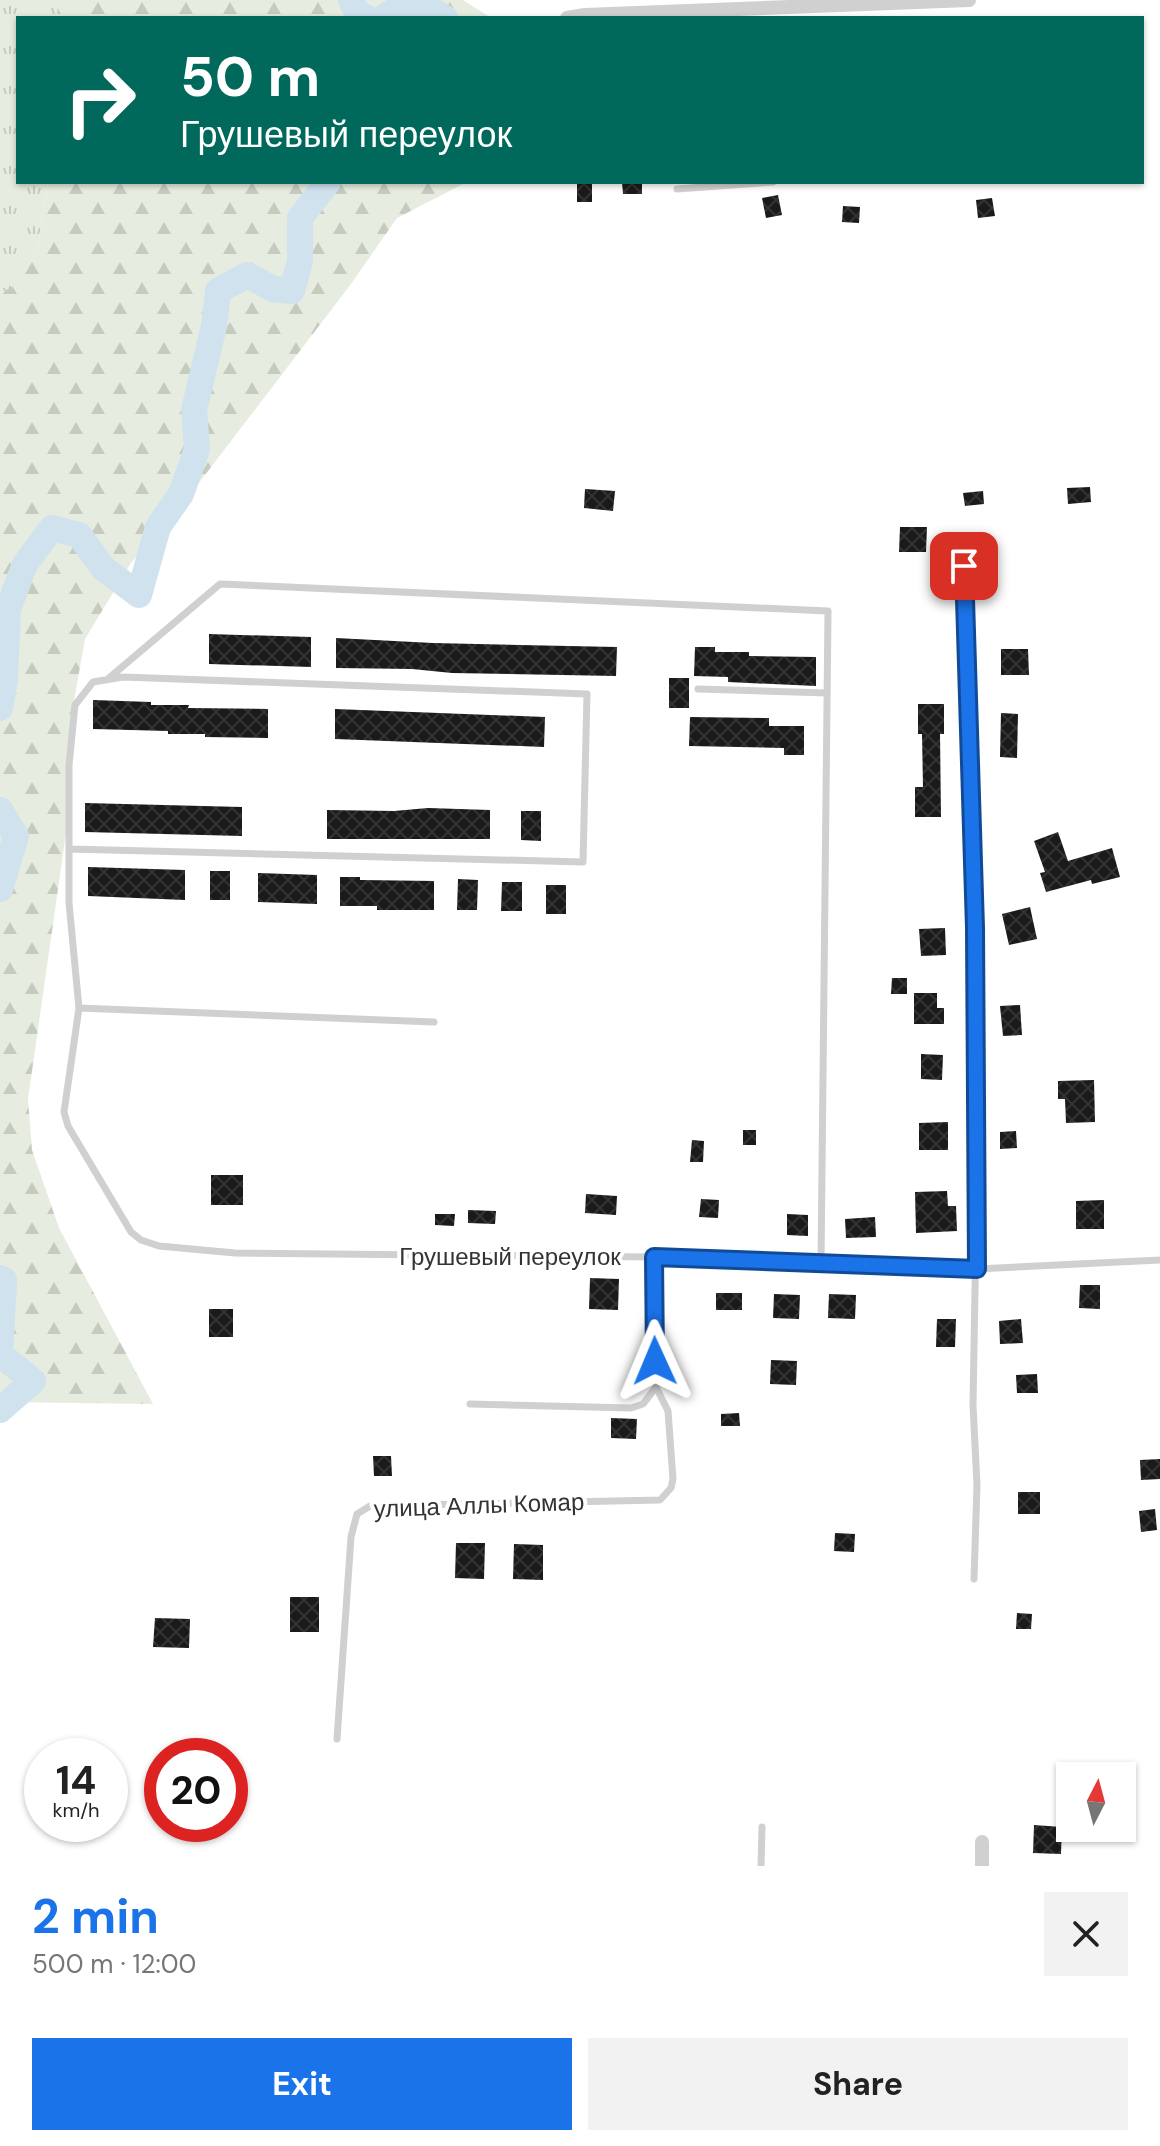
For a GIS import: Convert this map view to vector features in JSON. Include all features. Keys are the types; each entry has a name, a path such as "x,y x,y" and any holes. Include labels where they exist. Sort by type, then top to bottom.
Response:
{"street":[{"path":"579,16 810,13 969,0"},
{"path":"982,1842 982,1866"}],"lane":[{"path":"677,189 746,184"},
{"path":"964,566 975,944 977,1269 973,1405 977,1485 974,1579"},
{"name":"Грушевый переулок","path":"827,693 828,611 220,584 106,680 93,682 75,705 69,765 69,903 79,1008 64,1112 68,1126 131,1232 141,1240 159,1246 235,1253 654,1257 977,1269 1160,1260"},
{"path":"69,849 583,862 587,694 123,677 106,680"},
{"path":"698,689 827,693 821,1263"},
{"path":"79,1008 434,1022"},
{"path":"470,1404 631,1408 643,1404 656,1387 654,1257"},
{"name":"улица Аллы Комар","path":"337,1739 351,1537 357,1514 370,1506 660,1500 671,1488 673,1479 668,1411 656,1387"},
{"path":"761,1866 762,1827"}],"green space":[{"path":"0,0 57,0 58,16 16,16 16,184 48,184 37,251 12,288 0,293"},
{"path":"57,0 463,0 488,16 58,16"},
{"path":"48,184 463,184 397,218 351,284 179,509 131,563 85,639 69,729 68,819 28,1099 32,1150 59,1228 153,1404 0,1402 0,293 12,287 37,251"}],"building":[{"path":"577,184 592,184 592,202 577,202"},
{"path":"622,184 642,184 642,194 623,194"},
{"path":"778,195 782,215 766,218 762,198"},
{"path":"992,198 995,216 978,218 976,200"},
{"path":"843,206 860,207 859,223 842,222"},
{"path":"1090,487 1091,502 1068,504 1067,488"},
{"path":"585,489 615,491 613,511 584,508"},
{"path":"983,491 984,504 965,506 963,493"},
{"path":"900,527 927,527 926,552 899,552"},
{"path":"209,634 311,637 311,667 209,664"},
{"path":"336,638 617,647 616,676 336,668"},
{"path":"695,647 715,647 715,652 749,652 749,656 816,657 816,686 728,682 728,677 694,676"},
{"path":"1001,649 1028,649 1029,675 1001,675"},
{"path":"669,678 689,678 689,708 669,708"},
{"path":"93,700 189,705 188,708 268,709 268,738 93,729"},
{"path":"918,704 944,704 944,734 940,734 941,817 915,817 915,787 923,787"},
{"path":"335,709 545,717 544,747 335,739"},
{"path":"1001,713 1018,714 1017,758 1000,757"},
{"path":"690,717 769,718 769,726 804,726 804,755 784,755 784,748 689,746"},
{"path":"85,803 242,807 242,836 85,832"},
{"path":"327,810 490,810 490,839 327,839"},
{"path":"521,811 541,811 541,841 521,840"},
{"path":"1058,832 1068,861 1112,848 1120,877 1092,884 1091,880 1046,892 1040,873 1045,872 1034,841"},
{"path":"88,867 185,870 185,900 88,896"},
{"path":"210,871 230,871 230,900 210,900"},
{"path":"258,873 317,875 317,904 258,902"},
{"path":"340,877 434,881 434,910 377,910 377,906 340,906"},
{"path":"458,879 478,880 477,910 457,910"},
{"path":"502,882 522,882 522,911 501,911"},
{"path":"546,885 566,885 566,914 546,914"},
{"path":"1030,907 1037,939 1009,945 1002,914"},
{"path":"945,928 946,955 921,956 919,929"},
{"path":"892,978 907,978 907,994 891,994"},
{"path":"914,993 937,993 937,1008 944,1008 944,1024 914,1024"},
{"path":"1020,1005 1022,1035 1003,1036 1000,1006"},
{"path":"921,1054 943,1055 942,1080 921,1079"},
{"path":"1094,1080 1095,1122 1066,1123 1065,1099 1058,1099 1058,1081"},
{"path":"948,1122 948,1150 919,1150 919,1123"},
{"path":"743,1130 756,1130 756,1145 743,1145"},
{"path":"1016,1131 1017,1148 1000,1149 1000,1132"},
{"path":"692,1140 704,1141 703,1162 690,1162"},
{"path":"211,1175 243,1175 243,1205 211,1205"},
{"path":"947,1191 948,1206 956,1206 957,1231 916,1233 915,1192"},
{"path":"586,1194 617,1196 616,1215 585,1213"},
{"path":"701,1199 719,1200 718,1218 699,1217"},
{"path":"1104,1200 1104,1229 1076,1229 1076,1201"},
{"path":"468,1210 496,1211 495,1224 468,1223"},
{"path":"435,1214 455,1214 454,1226 435,1225"},
{"path":"787,1214 808,1215 808,1236 787,1235"},
{"path":"875,1217 876,1237 846,1238 845,1219"},
{"path":"590,1278 619,1279 618,1310 589,1309"},
{"path":"1080,1285 1100,1285 1100,1309 1079,1308"},
{"path":"716,1293 742,1293 742,1310 716,1310"},
{"path":"774,1294 800,1295 799,1319 773,1318"},
{"path":"829,1294 856,1295 855,1319 828,1318"},
{"path":"209,1309 233,1309 233,1337 209,1337"},
{"path":"937,1319 956,1319 955,1347 936,1347"},
{"path":"1021,1319 1023,1343 1000,1344 999,1321"},
{"path":"771,1360 797,1361 796,1385 770,1384"},
{"path":"1037,1374 1038,1393 1017,1393 1016,1375"},
{"path":"739,1413 740,1426 721,1426 721,1414"},
{"path":"611,1418 637,1419 636,1439 611,1438"},
{"path":"373,1456 391,1456 392,1476 374,1476"},
{"path":"1160,1459 1160,1479 1141,1480 1140,1460"},
{"path":"1018,1492 1040,1492 1040,1514 1018,1514"},
{"path":"1155,1509 1157,1530 1141,1532 1139,1511"},
{"path":"835,1533 855,1534 854,1552 834,1551"},
{"path":"456,1543 485,1543 484,1579 455,1578"},
{"path":"514,1544 543,1545 543,1580 513,1579"},
{"path":"290,1597 319,1597 319,1632 290,1632"},
{"path":"1017,1613 1032,1614 1031,1629 1016,1629"},
{"path":"155,1618 190,1619 189,1648 153,1647"},
{"path":"1034,1825 1056,1827 1056,1842 1061,1842 1061,1854 1033,1853"}],"waterway":[{"path":"351,0 357,13 363,16"},
{"path":"386,16 397,9 421,4 442,16"},
{"path":"0,708 5,679 8,609 25,564 52,528 79,535 103,568 139,595 158,527 181,494 197,449 194,410 214,326 218,291 247,275 273,289 292,291 300,261 300,218 326,184"},
{"path":"0,810 16,836 0,889"},
{"path":"0,1278 4,1280 0,1354 33,1381 0,1410"}],"route":[{"path":"655,1361 654,1257 977,1269 975,928 964,566"}]}
